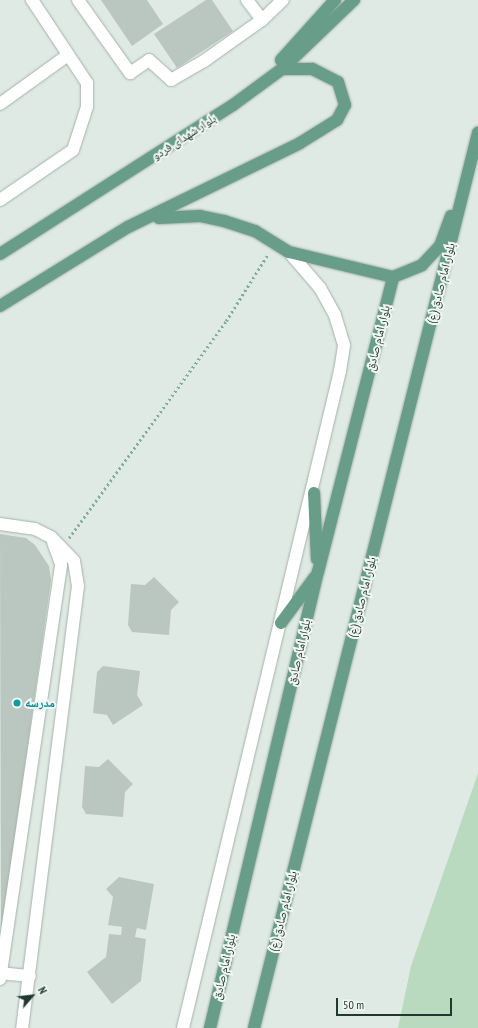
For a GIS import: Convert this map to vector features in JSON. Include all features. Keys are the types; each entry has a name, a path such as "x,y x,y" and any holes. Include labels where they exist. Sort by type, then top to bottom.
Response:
{"main road":[{"path":"258,86 335,0"},
{"name":"بلوار شهدای فردو","path":"0,254 282,69 354,0"},
{"path":"0,306 115,235 300,143 337,120 345,104 338,82 312,69 282,69"},
{"path":"146,220 200,216 255,231 289,252 393,277 422,265 440,246 470,166 478,132"},
{"name":"بلوار امام صادق (ع)","path":"254,1028 470,166"},
{"name":"بلوار امام صادق","path":"210,1028 318,572 393,277"},
{"path":"281,623 318,572 314,493"}],"street":[{"path":"0,200 73,150 78,140 88,107 87,83 32,0"},
{"path":"78,0 130,73 149,60 171,80 262,20 283,0"},
{"path":"248,0 262,20"},
{"path":"0,104 68,55"},
{"path":"183,1028 314,493 344,345 320,288 289,252"},
{"path":"0,524 35,529 51,537 74,561 78,586 30,976 22,1028"},
{"path":"30,976 0,975 61,564 51,537"}],"path":[{"path":"62,548 253,282 273,241"}],"green space":[{"path":"478,773 478,1028 398,1028 411,966"}],"building":[{"path":"101,0 147,0 163,24 132,46"},
{"path":"206,0 212,0 233,31 177,68 154,34"},
{"name":"مدرسه","path":"0,534 26,538 35,545 49,566 51,580 1,935"},
{"path":"154,577 179,602 171,610 169,635 132,632 128,625 131,584 145,585"},
{"path":"103,666 140,671 137,695 143,705 113,725 107,715 93,713 97,672"},
{"path":"108,759 133,784 125,792 123,817 86,814 82,807 85,766 99,767"},
{"path":"119,877 154,884 146,930 137,928 135,937 146,939 141,981 112,1004 87,972 106,957 109,934 121,935 122,927 108,925 113,897 106,889"}],"place":[{"name":"مدرسه","path":"17,703"}]}
